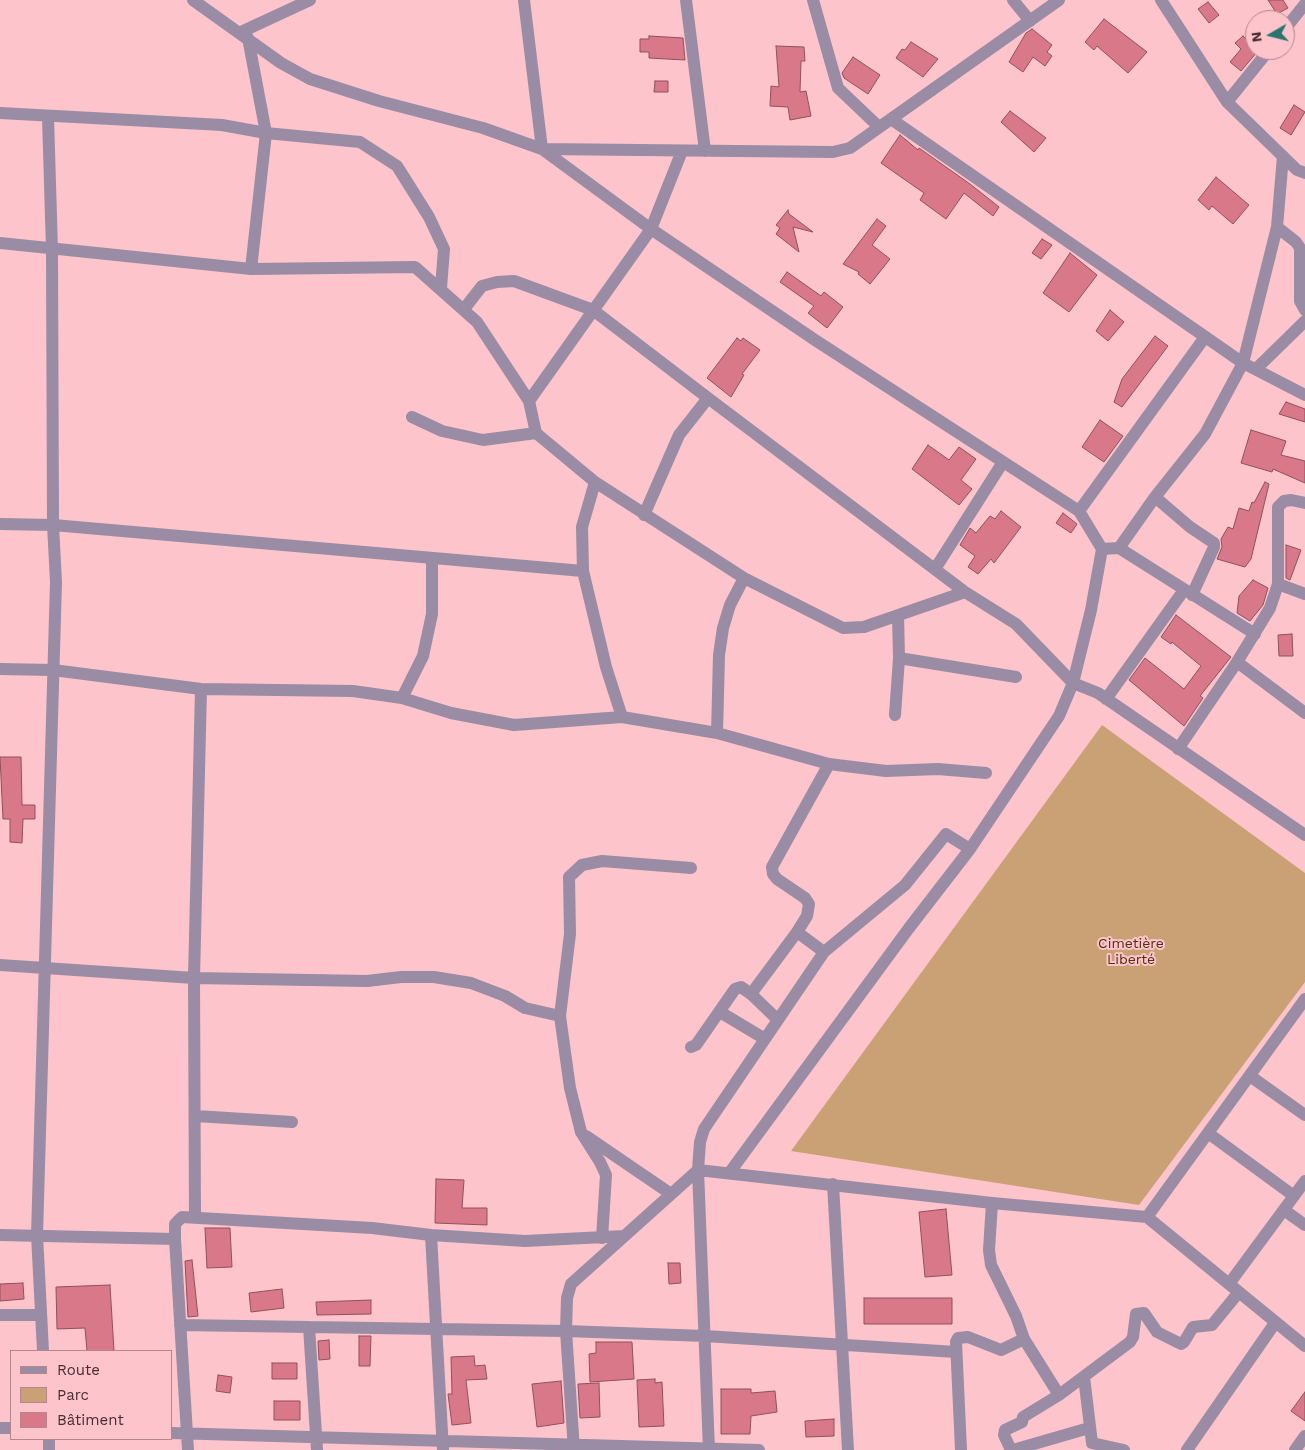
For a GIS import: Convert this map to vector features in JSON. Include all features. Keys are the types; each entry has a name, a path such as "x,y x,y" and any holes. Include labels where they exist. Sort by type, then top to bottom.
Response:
{"street":[{"path":"193,0 281,63 310,79 379,101 483,128 542,149 651,229 834,353 1079,511 1102,549 1092,610 1073,683 1059,716 970,849 909,928 730,1172"},
{"path":"245,36 310,0"},
{"path":"524,0 542,149"},
{"path":"686,0 705,151"},
{"path":"813,0 838,88 879,127"},
{"path":"1013,0 1030,21"},
{"path":"542,149 833,152 850,148 1059,0"},
{"path":"1161,0 1228,102 1297,170 1305,173"},
{"path":"1295,16 1305,4"},
{"path":"245,36 266,133 251,269"},
{"path":"1228,102 1261,60"},
{"path":"0,113 222,125 266,133 360,142 397,166 429,217 444,249 441,288"},
{"path":"43,1350 37,1235 56,582 53,525 52,250 48,117"},
{"path":"890,119 1243,363 1305,395"},
{"path":"529,401 651,229 682,151"},
{"path":"1118,548 1154,497 1205,434 1243,363 1277,227 1282,156"},
{"path":"1277,227 1296,242 1300,248 1300,301 1305,310"},
{"path":"0,243 52,250 251,269 415,267 441,288 477,322 529,401 536,433 595,482 744,578 843,628 864,627 965,592"},
{"path":"464,309 482,286 514,280 593,310 965,592 1016,624 1045,651 1073,683 1106,699 1305,835"},
{"path":"1256,369 1305,321"},
{"path":"1079,511 1205,336"},
{"path":"644,515 679,435 708,398"},
{"path":"412,417 442,431 483,440 536,433"},
{"path":"935,569 1003,462"},
{"path":"595,482 582,527 582,571 606,667 622,717"},
{"path":"1106,699 1188,592 1214,547 1214,543 1190,527 1154,497"},
{"path":"1178,749 1237,662 1270,608 1278,584 1278,507 1284,501 1291,500 1305,503"},
{"path":"0,524 53,525 582,571"},
{"path":"1102,549 1118,548 1255,634"},
{"path":"402,698 423,656 430,622 432,558"},
{"path":"717,733 719,655 723,628 730,605 744,578"},
{"path":"1278,584 1305,594"},
{"path":"895,715 899,658 898,615"},
{"path":"899,658 1016,677"},
{"path":"1237,662 1305,713"},
{"path":"0,669 53,670 201,689 353,691 402,698 451,713 514,725 622,717 717,733 829,764 886,771 938,769 986,773"},
{"path":"195,1217 194,978 201,689"},
{"path":"751,994 808,916 809,904 805,898 777,879 772,874 772,866 829,764"},
{"path":"709,1449 698,1170 700,1142 704,1129 824,952 905,885 946,834 970,849"},
{"path":"602,1238 606,1175 581,1132 570,1088 560,1016 570,934 569,877 582,865 602,861 691,868"},
{"path":"797,932 824,952"},
{"path":"0,965 194,978 367,981 401,977 434,977 471,983 505,996 525,1008 560,1016"},
{"path":"691,1047 696,1045 737,987 741,987 751,994 778,1020"},
{"path":"1147,1216 1305,999"},
{"path":"720,1012 765,1039"},
{"path":"1250,1076 1305,1115"},
{"path":"196,1116 292,1122"},
{"path":"581,1132 671,1194"},
{"path":"1208,1133 1294,1196"},
{"path":"574,1447 566,1331 567,1298 570,1284 698,1170 730,1172 992,1203 1147,1216 1305,1346"},
{"path":"1089,1428 1012,1450 1004,1434 1005,1430 1022,1422 1023,1417 1059,1395 1130,1342 1133,1337 1135,1318 1140,1312 1149,1318 1157,1332 1181,1344 1193,1327 1212,1325 1284,1210 1305,1181"},
{"path":"833,1184 848,1450"},
{"path":"992,1203 989,1258 1016,1316 1024,1340 1059,1395"},
{"path":"1284,1210 1305,1225"},
{"path":"188,1450 175,1239 175,1224 178,1220 195,1217 372,1228 431,1235 526,1241 624,1236"},
{"path":"0,1235 175,1239"},
{"path":"431,1235 443,1445"},
{"path":"0,1315 41,1315"},
{"path":"1187,1450 1275,1323"},
{"path":"180,1325 566,1331 706,1336 956,1352"},
{"path":"309,1327 316,1444"},
{"path":"961,1450 956,1342 963,1337 1001,1350 1024,1340"},
{"path":"1084,1377 1091,1446 1124,1450"},
{"path":"172,1433 316,1444 760,1450"},
{"path":"1295,1450 1305,1436"}],"green space":[{"name":"Cimetière Liberté","path":"1102,725 1305,873 1305,982 1139,1205 791,1151"}],"building":[{"path":"1268,0 1283,0 1288,8 1284,10 1274,10"},
{"path":"1208,2 1219,15 1209,23 1198,9"},
{"path":"1104,19 1147,52 1128,73 1097,46 1094,50 1085,42"},
{"path":"1032,29 1052,45 1047,52 1052,56 1045,66 1033,57 1023,72 1009,62 1026,33"},
{"path":"649,36 683,38 685,60 649,58 649,52 640,52 640,39 649,39"},
{"path":"1243,36 1245,38 1245,60 1250,60 1241,71 1230,62 1241,49 1235,43"},
{"path":"911,42 938,59 923,77 896,58 902,49 905,50"},
{"path":"776,46 804,47 805,61 801,61 800,92 806,91 811,116 790,120 788,107 770,106 771,86 779,87"},
{"path":"853,57 880,75 868,94 844,78 842,73"},
{"path":"655,81 668,81 668,92 654,92"},
{"path":"1294,105 1305,112 1291,135 1280,128"},
{"path":"1010,111 1046,138 1034,152 1001,122"},
{"path":"900,135 918,150 919,148 970,184 999,207 993,216 964,193 946,219 920,200 924,193 881,163"},
{"path":"1216,177 1249,205 1233,224 1212,206 1209,210 1198,200"},
{"path":"788,210 789,214 813,232 793,227 799,252 776,234 780,228 776,225"},
{"path":"877,219 886,226 872,245 890,259 870,284 858,274 859,272 843,264"},
{"path":"1042,239 1052,245 1041,259 1032,253"},
{"path":"1070,253 1097,275 1069,312 1043,293"},
{"path":"787,272 821,296 824,292 843,307 827,328 808,313 814,306 780,282"},
{"path":"1110,310 1124,322 1108,341 1096,331"},
{"path":"1155,336 1168,346 1122,407 1114,402 1122,379"},
{"path":"737,338 741,341 743,338 760,350 742,374 744,375 731,397 707,378"},
{"path":"1286,402 1305,409 1305,422 1279,414"},
{"path":"1100,420 1123,436 1104,462 1082,447"},
{"path":"1251,430 1286,441 1281,455 1305,461 1305,483 1273,469 1272,472 1241,463"},
{"path":"928,445 949,460 959,447 976,459 961,480 972,489 959,505 912,469"},
{"path":"1265,482 1269,484 1251,559 1245,567 1217,559 1222,547 1221,539 1228,527 1233,529 1239,508 1249,511 1252,502 1254,503"},
{"path":"1001,511 1021,527 994,563 991,559 978,574 968,567 975,556 960,545 970,528 976,533 990,516 995,519"},
{"path":"1063,513 1077,524 1071,533 1056,523"},
{"path":"1286,545 1301,550 1290,580 1286,578"},
{"path":"1253,580 1268,588 1263,605 1250,621 1237,613 1239,596"},
{"path":"1176,615 1231,657 1200,696 1203,698 1184,726 1129,680 1145,658 1184,689 1201,666 1172,642 1171,644 1161,637"},
{"path":"1292,634 1293,656 1279,656 1278,635"},
{"path":"0,757 21,757 22,805 35,805 35,819 23,819 22,843 10,842 10,819 3,819"},
{"path":"436,1179 464,1180 462,1208 487,1208 487,1225 435,1223"},
{"path":"946,1209 952,1275 925,1277 919,1212"},
{"path":"205,1228 230,1228 232,1267 207,1268"},
{"path":"192,1260 198,1316 188,1317 185,1261"},
{"path":"668,1263 680,1263 681,1283 669,1284"},
{"path":"23,1283 24,1299 0,1301 0,1284"},
{"path":"110,1285 114,1350 87,1350 85,1328 57,1329 56,1287"},
{"path":"282,1289 284,1308 251,1312 249,1293"},
{"path":"864,1298 952,1298 952,1324 864,1324"},
{"path":"371,1300 371,1314 317,1315 316,1302"},
{"path":"359,1336 371,1336 370,1366 359,1366"},
{"path":"329,1340 330,1359 319,1360 318,1341"},
{"path":"596,1342 632,1342 634,1379 590,1382 589,1354 596,1353"},
{"path":"474,1356 475,1366 485,1365 487,1379 466,1380 471,1423 452,1425 448,1394 452,1394 451,1357"},
{"path":"272,1363 297,1363 297,1379 272,1379"},
{"path":"218,1375 232,1377 230,1393 216,1391"},
{"path":"655,1379 655,1383 662,1382 664,1426 639,1427 637,1380"},
{"path":"561,1381 564,1423 537,1427 532,1384"},
{"path":"599,1383 600,1417 580,1418 578,1384"},
{"path":"721,1389 751,1389 751,1393 775,1391 777,1412 751,1416 750,1434 721,1434"},
{"path":"1305,1392 1305,1421 1291,1411"},
{"path":"274,1401 300,1401 300,1420 274,1420"},
{"path":"834,1419 834,1436 806,1437 805,1421"}]}
